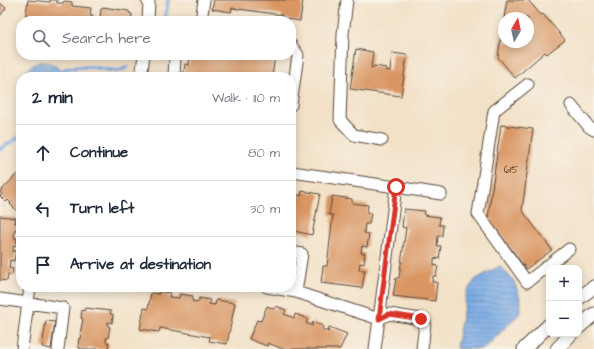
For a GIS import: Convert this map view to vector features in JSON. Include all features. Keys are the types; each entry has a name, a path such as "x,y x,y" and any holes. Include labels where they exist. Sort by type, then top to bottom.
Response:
{"main road":[{"path":"582,296 594,287"},
{"path":"582,324 594,314"},
{"path":"524,349 546,328"},
{"path":"557,349 568,337"}],"lane":[{"path":"148,0 148,16"},
{"path":"202,16 204,0"},
{"path":"347,0 342,34 340,120 354,135 382,140"},
{"path":"296,52 298,55 296,72"},
{"path":"142,72 143,60"},
{"path":"174,72 175,60"},
{"path":"528,84 494,111 478,214 527,282 546,269"},
{"path":"571,105 589,127 594,130"},
{"path":"296,173 441,194"},
{"path":"375,349 396,187"},
{"path":"551,265 569,249"},
{"path":"296,253 302,254 296,292 379,319 389,314 421,319 425,323 422,349"},
{"path":"22,349 29,292"},
{"path":"0,299 63,308 58,349"}],"water":[{"path":"40,62 48,63 55,65 62,72 27,72 30,67"},
{"path":"500,266 514,281 521,301 520,313 484,349 457,349 467,291 476,279"}],"building":[{"path":"28,0 50,2 50,0 57,0 57,3 63,3 64,1 72,2 72,6 91,8 90,16 26,16"},
{"path":"214,0 303,0 300,21 296,20 296,16 282,16 232,8 231,12 212,9"},
{"path":"507,0 528,0 541,15 543,14 565,40 547,54 545,52 515,78 498,57 499,48 534,48 534,12 505,12"},
{"path":"0,3 6,8 0,16"},
{"path":"103,7 129,11 129,13 132,14 132,16 100,16 101,9 103,9"},
{"path":"356,49 373,52 371,68 374,66 387,68 386,70 390,71 392,53 407,55 401,96 350,89"},
{"path":"190,60 274,60 273,72 184,72 185,64 189,65"},
{"path":"501,125 533,129 522,210 552,250 526,269 488,218"},
{"path":"16,175 16,210 8,200 6,202 0,196 2,194 0,192"},
{"path":"302,191 320,194 312,235 296,231 296,194 301,196"},
{"path":"332,196 352,199 352,203 368,205 367,213 371,213 369,224 365,224 364,233 369,234 367,247 362,246 361,253 365,253 364,264 360,263 359,270 365,270 362,288 321,283 323,266 327,266 333,215 329,215"},
{"path":"404,209 425,211 424,215 440,217 439,225 443,225 442,236 438,236 437,246 441,246 439,259 434,258 434,265 438,266 436,276 433,276 432,282 437,282 435,301 393,296 396,278 399,278 406,228 402,227"},
{"path":"0,216 16,218 14,238 16,238 16,247 13,246 13,251 16,251 14,261 10,260 9,268 13,269 12,275 8,274 7,281 0,280"},
{"path":"159,292 170,293 169,297 179,298 180,294 193,296 192,301 199,302 199,298 210,300 209,304 215,305 216,300 235,303 227,344 209,341 210,337 160,328 159,332 140,329 144,308 148,309 151,293 159,294"},
{"path":"267,306 274,309 276,306 286,310 284,314 294,318 295,314 308,319 306,323 312,326 313,322 323,326 322,329 328,332 329,327 347,334 340,349 283,349 268,343 267,346 249,339 257,320 261,321"},
{"path":"85,308 111,311 110,314 113,314 112,323 108,322 108,326 110,327 106,342 109,343 108,349 80,349 80,347 78,347 79,338 81,339 82,335 80,335 83,319 81,318 82,310 84,311"},
{"path":"46,321 55,322 51,349 42,347"}],"waterway":[{"path":"166,16 168,0"},
{"path":"60,72 68,68 79,67 117,71 127,67"},
{"path":"0,149 16,139"}],"route":[{"path":"396,187 379,319 389,314 421,319"}]}
